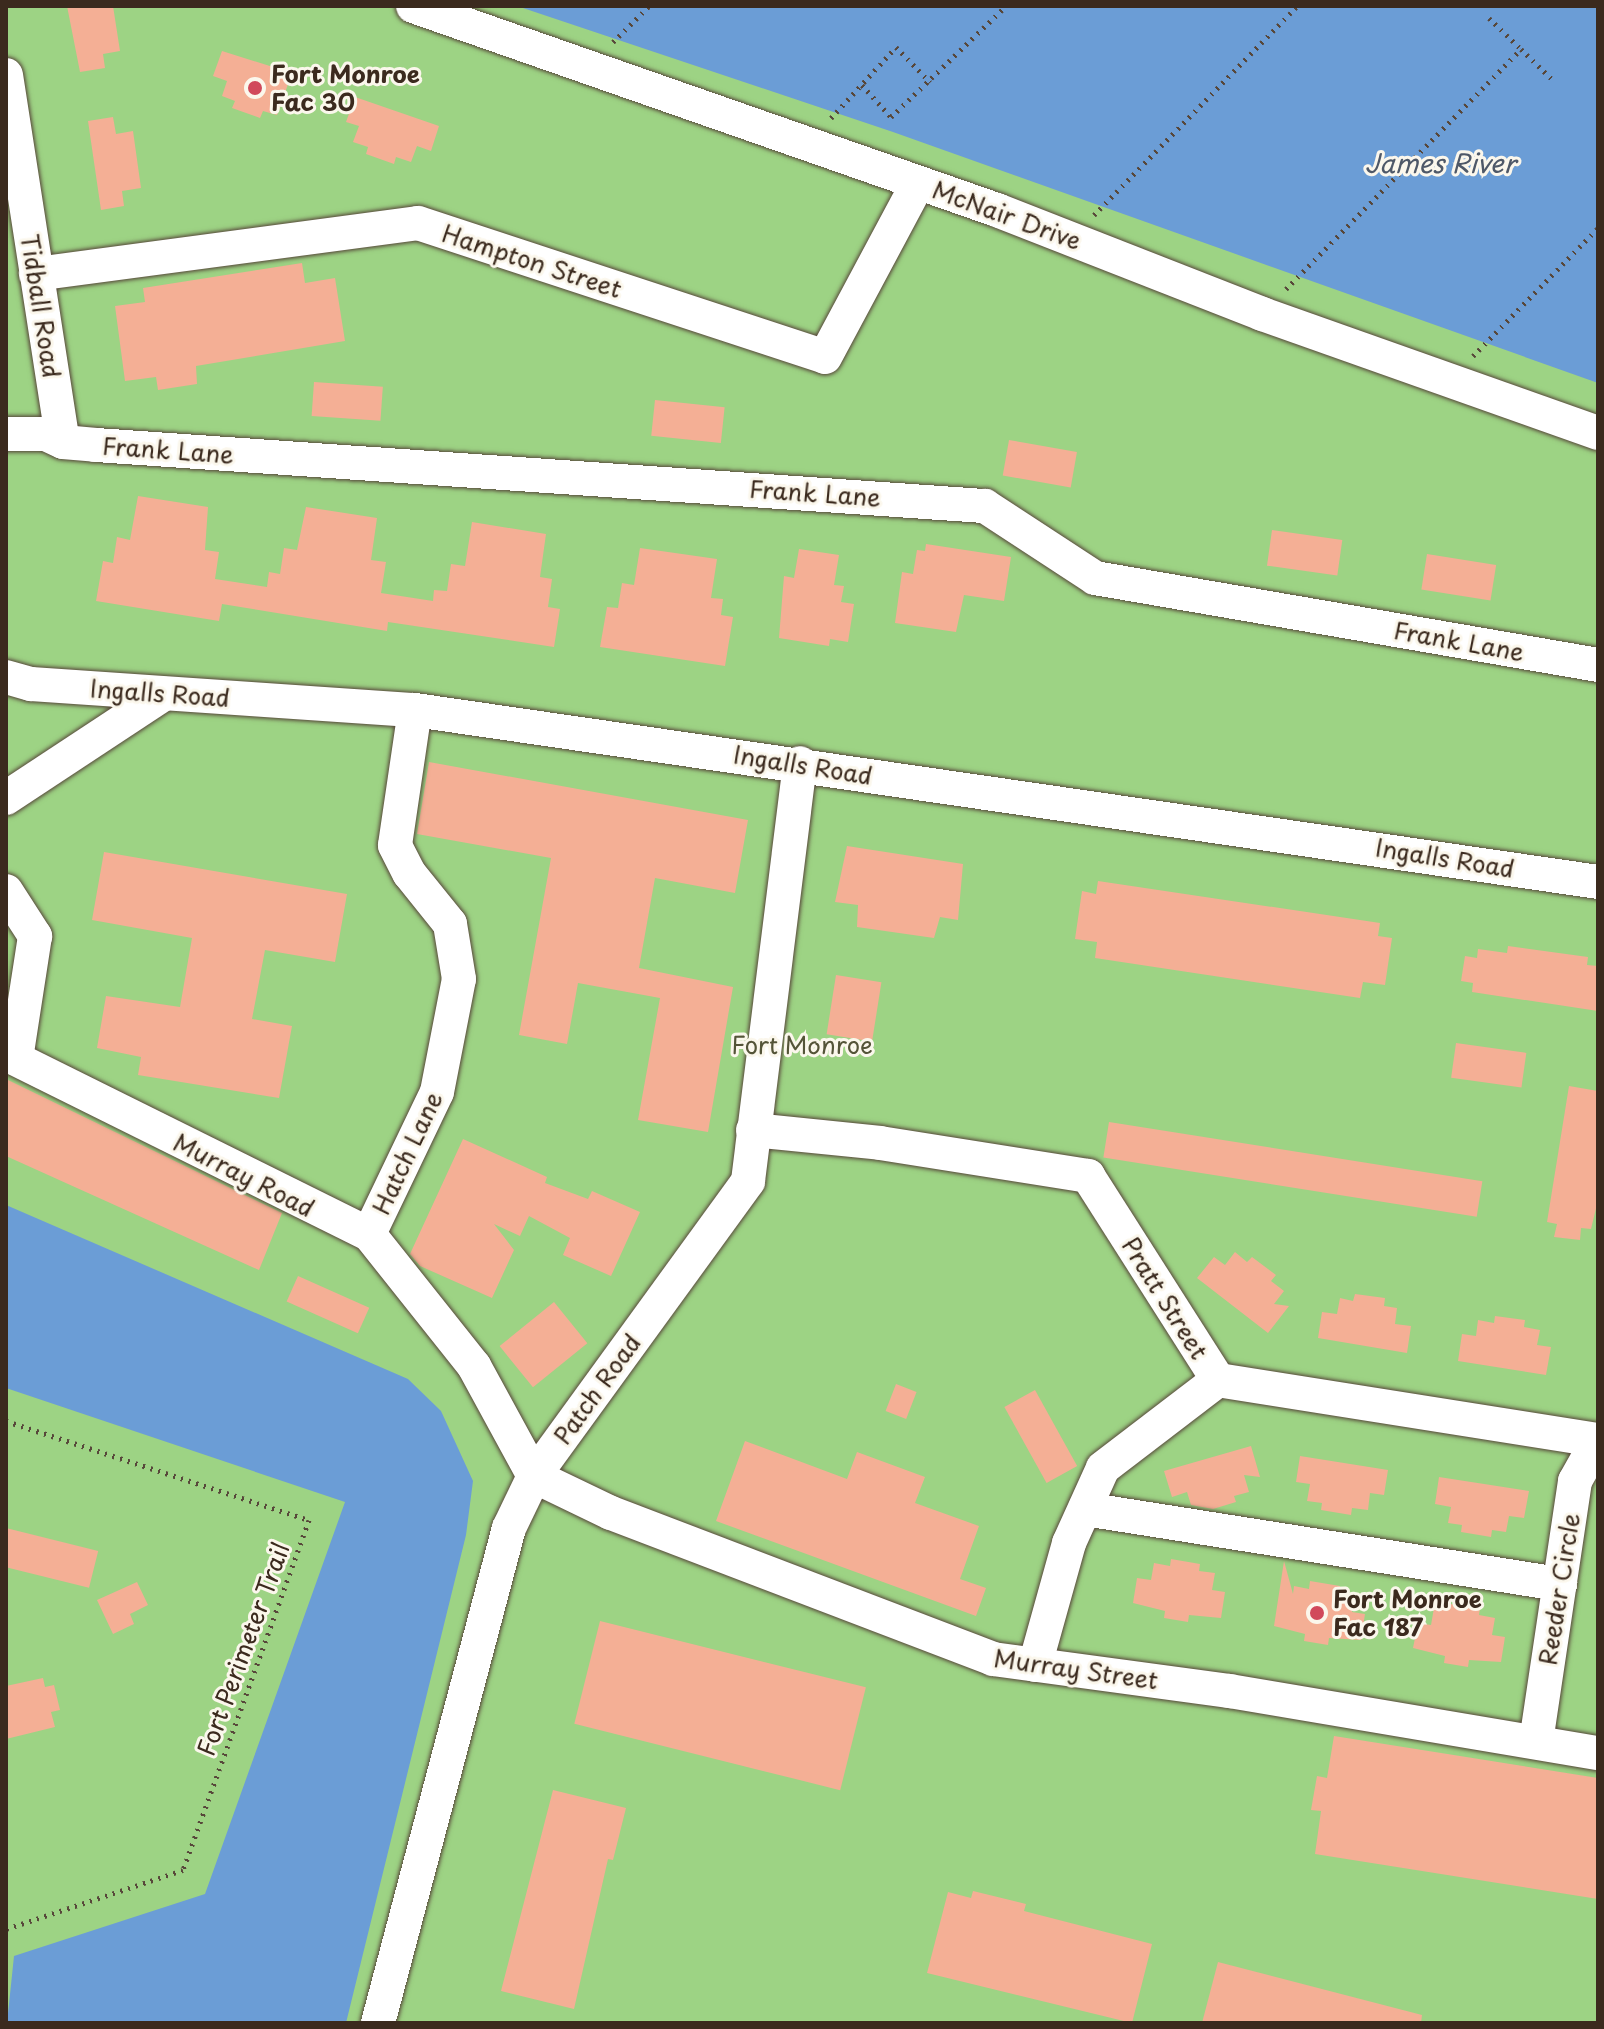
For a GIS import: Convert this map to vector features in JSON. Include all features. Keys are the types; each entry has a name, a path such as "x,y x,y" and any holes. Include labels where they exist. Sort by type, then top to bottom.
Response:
{"street":[{"name":"McNair Drive","path":"413,6 918,183 1262,314 1598,433"},
{"name":"Tidball Road","path":"6,75 63,442"},
{"name":"Hampton Street","path":"36,274 418,223 825,357 918,183"},
{"name":"Frank Lane","path":"6,434 46,434 63,442 985,506 1095,578 1598,665"},
{"name":"Ingalls Road","path":"6,677 31,684 415,710 800,763 1598,882"},
{"path":"6,798 164,694"},
{"name":"Hatch Lane","path":"369,1234 437,1092 459,979 450,924 409,873 395,845 415,710"},
{"name":"Patch Road","path":"378,2023 504,1541 534,1476 748,1181 800,763"},
{"name":"Murray Road","path":"6,891 35,936 16,1059 369,1234 474,1366 534,1476"},
{"name":"Pratt Street","path":"753,1130 880,1143 1088,1176 1218,1380 1598,1440"},
{"path":"1035,1665 1069,1543 1103,1468 1218,1380"},
{"name":"Reeder Circle","path":"1536,1742 1575,1481 1598,1440"},
{"name":"Murray Street","path":"534,1476 611,1513 993,1659 1230,1691 1598,1753"},
{"path":"1085,1509 1560,1584"}],"path":[{"path":"604,52 649,6"},
{"path":"862,85 891,117 1006,6"},
{"path":"1088,222 1297,6"},
{"path":"1489,18 1555,82"},
{"path":"822,128 896,47 930,82"},
{"path":"1286,290 1521,49"},
{"path":"1472,357 1598,228"},
{"name":"Fort Perimeter Trail","path":"6,1421 309,1520 183,1870 6,1929"}],"green space":[{"name":"Fort Monroe","path":"6,6 1369,6 1598,67 1598,2023 6,2023"}],"water":[{"name":"James River","path":"517,6 1598,6 1598,383 893,132"},
{"path":"6,1205 408,1379 441,1411 473,1481 466,1535 346,2023 7,2023 14,1956 205,1894 345,1502 6,1388"}],"building":[{"path":"67,6 113,6 120,51 103,54 105,68 80,72"},
{"name":"Fort Monroe Fac 30","path":"222,51 292,73 277,115 263,111 260,118 232,108 235,101 222,96 227,81 213,76"},
{"path":"355,97 439,126 431,151 417,146 411,162 396,157 394,164 366,154 368,147 353,142 359,126 346,122"},
{"path":"113,117 116,134 133,131 141,188 122,191 124,206 101,210 88,121"},
{"path":"302,263 305,283 335,278 345,341 196,366 197,384 158,390 156,377 125,381 115,306 145,302 143,288"},
{"path":"314,382 383,387 380,421 312,416"},
{"path":"655,400 725,407 721,443 651,436"},
{"path":"1009,440 1077,452 1071,487 1003,475"},
{"path":"138,496 208,507 205,550 219,552 215,579 267,587 269,572 280,574 284,548 297,550 306,507 377,518 371,560 386,562 381,593 433,601 434,590 447,591 451,564 465,566 472,522 546,534 540,577 552,579 548,607 560,609 554,647 388,622 387,631 222,604 219,621 96,601 103,561 113,563 117,537 130,540"},
{"path":"1272,530 1342,540 1337,576 1267,566"},
{"path":"926,544 1011,557 1004,601 964,595 956,632 895,623 902,572 913,574 917,550 925,551"},
{"path":"640,548 717,559 711,598 723,599 721,615 733,617 725,666 600,647 607,607 618,608 622,583 634,585"},
{"path":"799,549 839,555 834,585 844,586 841,602 854,604 848,642 830,639 829,646 779,638 784,576 794,578"},
{"path":"1427,554 1496,565 1491,601 1421,590"},
{"path":"429,762 748,820 735,893 655,878 639,968 733,987 708,1132 638,1120 660,998 578,983 567,1044 519,1035 551,858 417,834"},
{"path":"847,846 963,864 958,920 940,917 934,938 857,927 858,905 835,902"},
{"path":"104,852 347,894 335,962 265,950 252,1019 292,1026 279,1098 138,1075 141,1057 97,1048 106,996 180,1007 192,938 92,920"},
{"path":"1098,881 1380,923 1378,936 1392,938 1385,985 1363,982 1360,998 1095,958 1097,942 1075,939 1082,891 1096,894"},
{"path":"1508,946 1588,957 1587,965 1598,966 1598,1011 1472,992 1473,983 1461,981 1465,956 1477,958 1478,949 1507,953"},
{"path":"836,975 881,982 872,1041 827,1034"},
{"path":"1456,1043 1526,1053 1521,1088 1451,1078"},
{"path":"6,1079 282,1213 259,1270 6,1156"},
{"path":"1569,1086 1598,1091 1598,1200 1591,1229 1581,1228 1580,1240 1554,1237 1557,1224 1547,1222"},
{"path":"1109,1122 1482,1181 1477,1217 1103,1158"},
{"path":"463,1139 547,1177 545,1183 588,1199 592,1191 640,1212 611,1276 563,1255 570,1238 529,1216 520,1236 494,1224 514,1250 492,1298 420,1266 410,1254"},
{"path":"1235,1252 1247,1262 1252,1257 1276,1275 1271,1281 1284,1291 1274,1304 1289,1306 1268,1333 1197,1278 1214,1257 1225,1265"},
{"path":"298,1276 369,1308 358,1333 287,1302"},
{"path":"1355,1294 1385,1298 1384,1306 1397,1308 1395,1324 1411,1326 1407,1353 1318,1338 1322,1312 1337,1314 1340,1298 1353,1301"},
{"path":"554,1302 587,1343 533,1387 500,1346"},
{"path":"1495,1316 1525,1320 1524,1327 1540,1330 1537,1345 1551,1347 1546,1375 1458,1361 1462,1334 1476,1336 1478,1320 1494,1323"},
{"path":"896,1384 917,1392 906,1419 886,1411"},
{"path":"1035,1390 1077,1466 1047,1483 1004,1407"},
{"path":"745,1441 847,1479 857,1452 925,1477 915,1503 979,1526 960,1579 986,1588 976,1616 716,1521"},
{"path":"1251,1446 1260,1477 1244,1475 1249,1492 1234,1496 1236,1502 1213,1509 1191,1505 1187,1492 1172,1497 1164,1471"},
{"path":"1300,1456 1388,1470 1384,1495 1370,1493 1368,1510 1352,1508 1351,1515 1321,1510 1322,1503 1307,1501 1310,1484 1296,1482"},
{"path":"1439,1477 1529,1491 1524,1518 1509,1516 1506,1532 1492,1530 1491,1537 1461,1532 1462,1525 1448,1523 1451,1507 1435,1504"},
{"path":"6,1528 98,1551 89,1588 6,1567"},
{"path":"1171,1559 1200,1564 1199,1571 1215,1573 1212,1590 1225,1592 1221,1618 1189,1615 1188,1622 1164,1618 1165,1611 1133,1603 1137,1578 1151,1580 1154,1563 1170,1566"},
{"name":"Fort Monroe Fac 187","path":"1284,1561 1293,1594 1294,1586 1309,1589 1310,1581 1340,1586 1339,1593 1355,1596 1352,1612 1365,1614 1361,1640 1329,1638 1328,1645 1304,1641 1305,1634 1274,1626"},
{"path":"137,1582 148,1605 130,1614 134,1624 113,1634 97,1600"},
{"path":"1450,1604 1480,1608 1479,1615 1495,1618 1492,1635 1505,1637 1501,1662 1469,1660 1468,1667 1444,1663 1445,1656 1413,1648 1418,1623 1431,1625 1434,1608 1449,1610"},
{"path":"600,1621 866,1687 840,1790 574,1724"},
{"path":"43,1678 45,1687 54,1685 60,1710 51,1712 55,1727 6,1739 6,1686"},
{"path":"1334,1736 1598,1778 1598,1899 1315,1854 1321,1811 1311,1810 1317,1776 1327,1778"},
{"path":"553,1790 626,1808 613,1860 608,1859 574,2009 501,1991"},
{"path":"973,1891 1026,1904 1024,1911 1152,1944 1132,2023 927,1973 948,1892 971,1898"},
{"path":"1218,1962 1422,2015 1421,2023 1202,2023"}],"place":[{"name":"Fort Monroe Fac 30","path":"255,88"},
{"name":"Fort Monroe Fac 187","path":"1317,1613"}]}
